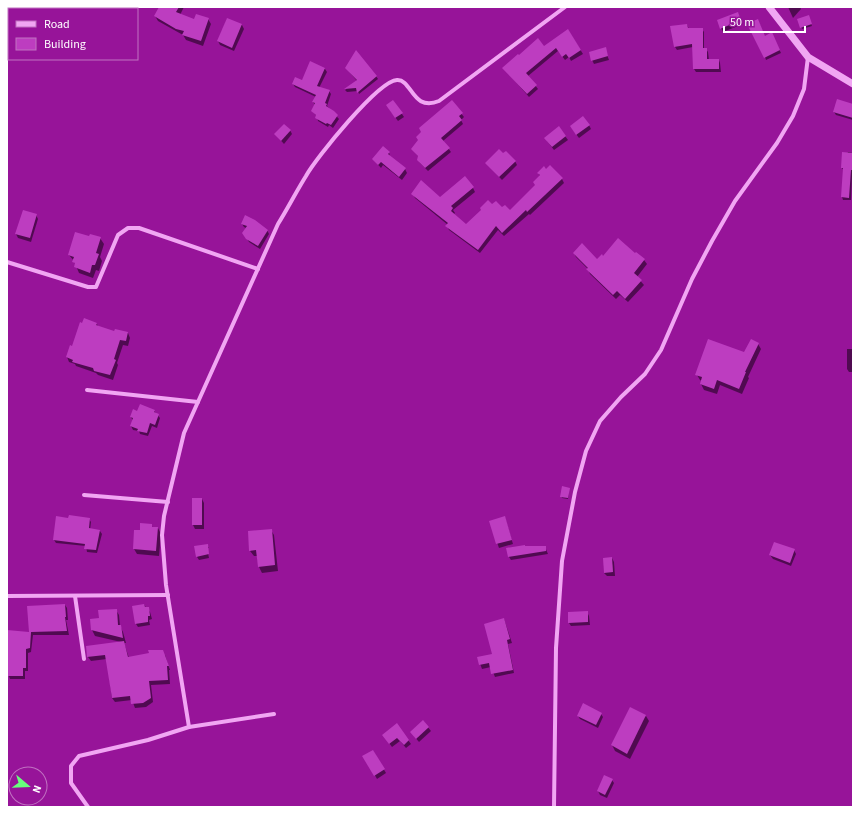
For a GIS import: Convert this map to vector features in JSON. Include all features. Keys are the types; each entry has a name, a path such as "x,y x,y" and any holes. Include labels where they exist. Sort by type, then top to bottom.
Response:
{"street":[{"path":"189,727 168,595 162,535 164,516 176,461 184,433 278,224 306,176 330,144 375,95 396,80 400,80 422,102 427,104 439,101 565,7"},
{"path":"769,7 808,56 853,84"},
{"path":"554,807 556,648 562,561 575,492 586,451 600,421 621,397 645,374 661,350 692,278 712,241 735,201 778,143 793,116 804,89 808,56"},
{"path":"7,262 88,287 96,287 118,235 128,228 139,228 258,268"},
{"path":"87,390 198,402"},
{"path":"84,495 168,502"},
{"path":"7,596 168,595"},
{"path":"75,596 84,659"},
{"path":"88,807 71,783 71,766 79,756 148,740 189,727 274,714"}],"building":[{"path":"159,7 179,7 176,12 194,19 196,14 209,18 201,41 182,35 184,31 176,29 154,16"},
{"path":"738,12 741,20 720,29 717,20"},
{"path":"809,15 812,24 800,28 797,19"},
{"path":"227,18 242,24 232,48 217,41"},
{"path":"758,19 765,36 772,32 780,50 764,58 747,24"},
{"path":"687,24 688,28 703,28 703,48 707,48 707,59 719,59 719,69 693,69 692,44 674,47 670,26"},
{"path":"568,29 581,50 569,58 566,54 562,57 556,48 526,73 537,85 527,94 502,68 538,38 544,46"},
{"path":"606,47 608,56 591,61 589,52"},
{"path":"356,50 377,76 357,93 356,88 344,89 357,80 345,68"},
{"path":"310,61 325,68 317,86 330,90 325,103 327,104 326,106 338,115 331,125 315,118 316,115 311,111 315,103 312,102 316,95 292,84 295,77 302,80"},
{"path":"837,99 853,104 853,118 833,112"},
{"path":"393,100 403,113 395,118 386,105"},
{"path":"452,100 463,113 459,116 462,120 441,138 450,148 425,168 417,160 418,156 411,149 418,140 416,137 421,132 419,128"},
{"path":"583,116 590,125 576,135 570,126"},
{"path":"284,124 291,130 281,141 274,134"},
{"path":"559,126 566,136 552,147 544,138"},
{"path":"383,146 390,152 388,154 406,168 399,177 381,162 378,165 372,159"},
{"path":"499,149 503,153 506,151 516,161 499,177 485,163"},
{"path":"842,152 853,153 853,170 851,170 849,198 841,197 843,168 841,168"},
{"path":"550,165 563,178 502,233 496,226 478,250 445,226 448,223 411,194 421,180 440,197 465,176 474,187 451,206 453,208 451,211 466,224 481,210 480,208 488,200 492,204 496,201 502,207 505,205 510,210 535,185 533,182 540,175 537,173 544,166 546,169"},
{"path":"23,210 37,214 30,238 15,234"},
{"path":"245,215 255,220 268,230 258,246 246,239 242,233 247,226 241,224"},
{"path":"75,232 89,236 90,234 101,237 96,253 99,254 95,265 92,265 90,273 74,267 75,263 72,262 74,257 68,255"},
{"path":"618,238 635,253 636,252 645,259 634,273 642,280 625,299 617,291 613,295 586,269 588,268 573,253 582,243 597,259 602,254 603,256"},
{"path":"84,318 97,323 96,325 114,331 115,329 128,332 126,341 120,340 114,359 116,360 110,375 94,371 93,368 72,362 73,360 66,357 70,345 72,346 80,322 82,323"},
{"path":"708,339 744,352 751,339 759,343 745,372 739,389 717,380 714,389 700,384 702,377 695,375"},
{"path":"140,404 155,410 154,412 159,414 155,425 150,423 147,433 137,431 138,429 130,426 133,418 130,417 133,409 137,411"},
{"path":"562,486 570,488 568,498 560,497"},
{"path":"192,498 202,498 202,525 192,525"},
{"path":"69,515 90,518 89,528 100,530 96,550 84,549 85,544 53,540 56,516 68,518"},
{"path":"505,516 512,540 496,544 489,521"},
{"path":"140,523 152,524 152,527 158,527 156,551 133,549 134,530 140,530"},
{"path":"272,529 275,565 258,567 256,550 249,551 248,531"},
{"path":"774,542 795,549 790,563 769,555"},
{"path":"208,544 209,554 196,557 194,546"},
{"path":"525,545 546,546 546,551 508,557 506,548"},
{"path":"612,557 613,572 604,573 603,558"},
{"path":"65,604 67,631 31,632 30,648 26,649 26,668 23,668 23,676 7,676 7,630 29,632 27,606"},
{"path":"144,604 145,607 149,607 150,616 148,616 148,622 135,624 132,606"},
{"path":"117,609 118,625 121,625 123,638 91,630 90,619 99,618 98,610"},
{"path":"588,611 588,622 568,623 568,612"},
{"path":"504,618 510,639 507,640 513,670 491,674 489,663 479,665 477,657 492,654 484,624"},
{"path":"124,641 128,657 149,653 148,650 163,650 169,666 167,666 168,680 149,681 151,698 143,703 131,704 130,696 112,698 105,655 87,657 86,646"},
{"path":"583,703 602,713 596,725 577,716"},
{"path":"630,707 646,715 627,754 611,745"},
{"path":"423,720 429,727 416,739 410,732"},
{"path":"397,723 409,740 404,745 397,738 389,744 382,735"},
{"path":"373,750 385,769 374,776 362,756"},
{"path":"604,775 613,779 605,795 597,791"}]}
